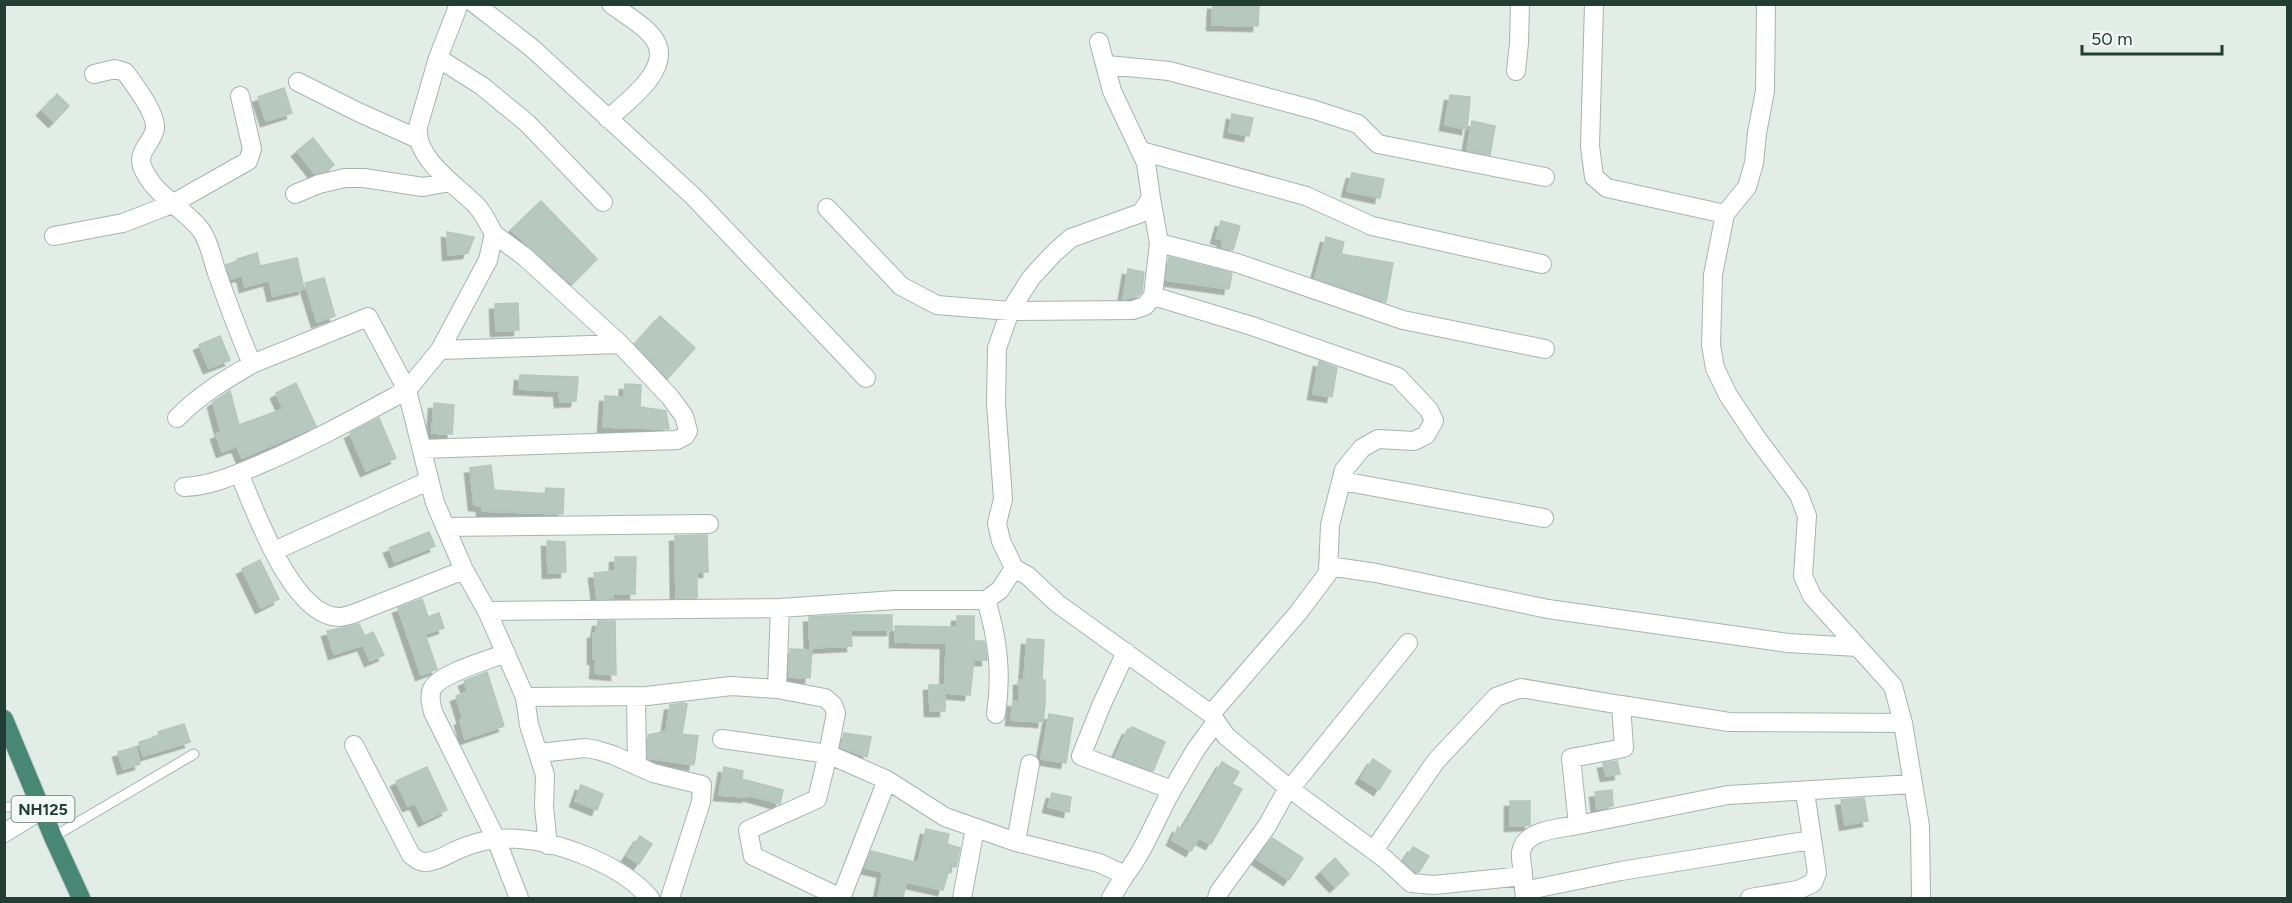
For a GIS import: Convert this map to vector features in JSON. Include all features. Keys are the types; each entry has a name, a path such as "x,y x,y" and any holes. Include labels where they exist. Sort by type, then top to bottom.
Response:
{"highway":[{"name":"NH125","path":"4,719 8,738 40,802 81,898"}],"street":[{"path":"416,138 438,58 459,4"},
{"path":"476,4 532,48 694,197 866,378"},
{"path":"608,119 648,82 656,69 658,55 657,44 642,26 610,4"},
{"path":"1516,71 1520,43 1520,4"},
{"path":"1594,4 1590,146 1594,177 1607,188 1725,214"},
{"path":"1766,4 1765,91 1756,133 1754,163 1747,187 1725,214 1713,275 1711,345 1715,368 1728,395 1799,495 1807,516 1803,576 1812,596 1893,686 1904,723 1913,784 1922,853 1921,898"},
{"path":"826,208 901,286 937,305 1011,311 1133,310 1145,306 1153,296 1159,243 1146,163 1113,91 1099,42"},
{"path":"438,58 482,86 526,123 603,202"},
{"path":"1107,65 1169,71 1315,110 1358,124 1378,144 1545,177"},
{"path":"94,74 114,69 125,72 154,116 154,132 141,158 142,165 156,188 201,231 208,244 232,316 252,364"},
{"path":"298,82 416,138 437,169 479,208 494,234 525,257 620,344 670,397 684,416 688,431 685,436 677,440 422,449"},
{"path":"54,236 123,223 172,204 248,161 252,149 240,96"},
{"path":"1141,151 1306,196 1372,226 1542,264"},
{"path":"295,194 319,184 345,178 363,178 423,187 450,182"},
{"path":"1151,198 1141,213 1071,238 1053,253 1031,278 1011,311 997,348 996,403 1003,499 997,523 1001,542 1014,568 1028,576 1058,604 1213,718 1226,736 1289,789 1374,850 1411,883 1524,888 1811,840"},
{"path":"184,487 199,487 239,473 304,445 407,390 440,350 488,260 494,234"},
{"path":"1159,243 1237,263 1403,320 1545,349"},
{"path":"1111,898 1137,859 1156,819 1213,718 1328,573 1330,525 1344,470 1362,448 1378,439 1414,441 1426,435 1434,421 1429,410 1398,377 1252,326 1153,296"},
{"path":"177,418 191,403 212,387 252,364 368,317 407,390 428,480 445,527 464,570 487,610 525,697 530,725 545,775 544,807 548,845"},
{"path":"440,350 620,344"},
{"path":"239,473 274,551 299,594 311,606 339,617 353,614 464,570"},
{"path":"274,551 428,480"},
{"path":"1342,481 1544,518"},
{"path":"445,527 709,524"},
{"path":"1328,566 1376,573 1548,609 1788,643 1858,647"},
{"path":"487,610 780,608 896,600 986,600 1000,590 1014,568"},
{"path":"986,600 996,630 999,655 1000,692 996,714"},
{"path":"777,689 780,608"},
{"path":"1217,898 1267,826 1289,789 1408,644"},
{"path":"1126,652 1101,705 1081,756 1172,790"},
{"path":"506,653 439,680 432,690 430,702 496,839 519,898"},
{"path":"525,697 636,696 731,687 777,689 825,698 833,705 836,713 818,799 748,830 753,856 841,898 887,780"},
{"path":"1374,850 1436,761 1496,697 1521,688 1729,722 1904,723"},
{"path":"636,696 637,766"},
{"path":"1578,825 1571,758 1624,748 1621,705"},
{"path":"722,739 828,754 887,780 945,817 1016,842 1099,863 1125,875"},
{"path":"354,745 411,855 419,861 436,860 460,848 496,839 525,840 586,856 610,867 639,885 650,898"},
{"path":"539,753 585,748 613,755 653,773 702,785 700,802 670,898"},
{"path":"1016,842 1030,764"},
{"path":"1524,888 1521,853 1526,840 1534,835 1728,795 1913,784"},
{"path":"1750,898 1810,886 1817,873 1805,792"},
{"path":"4,833 40,802"},
{"path":"962,898 975,828"}],"lane":[{"path":"53,837 194,754"},
{"path":"4,807 40,802"}],"building":[{"path":"1213,4 1259,4 1258,26 1212,25"},
{"path":"284,88 292,113 266,121 258,97"},
{"path":"57,94 69,106 54,122 42,110"},
{"path":"1450,95 1470,97 1467,129 1445,125"},
{"path":"1232,114 1253,118 1249,136 1229,132"},
{"path":"1472,121 1495,126 1490,155 1467,150"},
{"path":"313,138 334,165 327,171 315,174 297,151"},
{"path":"1352,173 1384,179 1380,198 1347,191"},
{"path":"541,201 597,259 572,284 511,230"},
{"path":"1221,221 1240,226 1233,250 1222,248 1223,240 1216,238"},
{"path":"447,232 474,237 468,253 448,255"},
{"path":"1326,237 1344,242 1341,254 1393,263 1386,302 1315,278"},
{"path":"257,253 260,266 297,258 304,289 273,296 269,280 245,287 242,275 231,279 226,265"},
{"path":"1169,257 1232,273 1229,289 1166,280"},
{"path":"1128,269 1144,272 1142,292 1138,296 1123,299"},
{"path":"324,278 335,316 317,322 305,283"},
{"path":"518,303 519,330 496,331 495,304"},
{"path":"660,316 695,348 668,378 635,344"},
{"path":"220,336 230,360 209,368 199,345"},
{"path":"1319,361 1337,368 1332,397 1313,394"},
{"path":"520,375 578,377 576,401 560,402 559,391 519,389"},
{"path":"296,383 316,426 242,458 237,446 222,452 216,434 221,432 213,402 230,391 239,425 283,409 276,393"},
{"path":"625,384 641,385 640,407 666,411 669,429 603,427 605,396 624,397"},
{"path":"434,403 454,405 452,434 432,433"},
{"path":"379,418 396,458 366,471 350,433"},
{"path":"491,465 494,490 545,494 546,488 564,489 563,514 482,511 482,506 474,505 470,468"},
{"path":"429,532 435,546 395,562 389,548"},
{"path":"707,535 708,572 697,572 697,598 676,598 675,536"},
{"path":"547,541 565,542 566,572 548,573"},
{"path":"615,557 636,557 635,594 612,594 613,598 597,599 594,573 615,571"},
{"path":"260,560 279,599 261,608 242,569"},
{"path":"422,599 428,617 439,613 444,628 425,634 437,669 421,675 398,608"},
{"path":"892,615 892,630 851,630 852,646 810,648 809,617"},
{"path":"957,616 974,616 974,641 984,641 985,644 987,660 974,660 970,695 945,693 946,643 895,642 895,626 957,627"},
{"path":"598,621 615,621 616,675 595,673 593,633 596,633"},
{"path":"359,624 365,636 373,632 384,655 370,661 363,645 334,654 327,631"},
{"path":"1027,639 1044,640 1043,722 1011,720 1013,701 1019,702 1019,680 1024,680"},
{"path":"790,649 812,650 810,678 789,677"},
{"path":"487,672 504,726 465,739 460,720 463,719 456,696 468,692 464,681"},
{"path":"929,685 945,685 945,711 930,711"},
{"path":"687,704 682,734 698,736 694,765 648,758 648,735 666,731 670,705"},
{"path":"1049,714 1073,718 1066,763 1041,759"},
{"path":"184,724 190,742 143,756 139,742 160,736 158,732"},
{"path":"1132,727 1165,742 1153,771 1115,757 1128,729"},
{"path":"844,733 871,737 867,757 841,747"},
{"path":"136,747 140,764 123,769 118,752"},
{"path":"1373,759 1391,771 1379,790 1361,778"},
{"path":"1617,761 1620,774 1606,776 1603,763"},
{"path":"1222,762 1239,772 1232,784 1242,789 1211,844 1199,838 1191,851 1172,840 1178,827 1182,830"},
{"path":"427,767 447,810 424,821 415,803 408,806 396,781"},
{"path":"724,767 743,771 742,779 783,790 780,804 747,795 747,797 719,795"},
{"path":"581,785 603,794 597,810 575,801"},
{"path":"1612,790 1613,806 1597,809 1595,792"},
{"path":"1052,793 1071,797 1069,812 1048,807"},
{"path":"1864,798 1868,821 1845,825 1841,800"},
{"path":"1510,801 1530,801 1530,825 1510,826"},
{"path":"926,829 949,834 947,844 960,848 956,867 950,866 943,890 906,882 903,898 878,898 883,872 865,868 871,851 918,863"},
{"path":"640,836 652,844 639,864 627,856"},
{"path":"1272,838 1303,858 1289,880 1257,859"},
{"path":"1413,847 1429,856 1419,872 1404,861"},
{"path":"1335,858 1349,874 1335,887 1321,872"}]}
